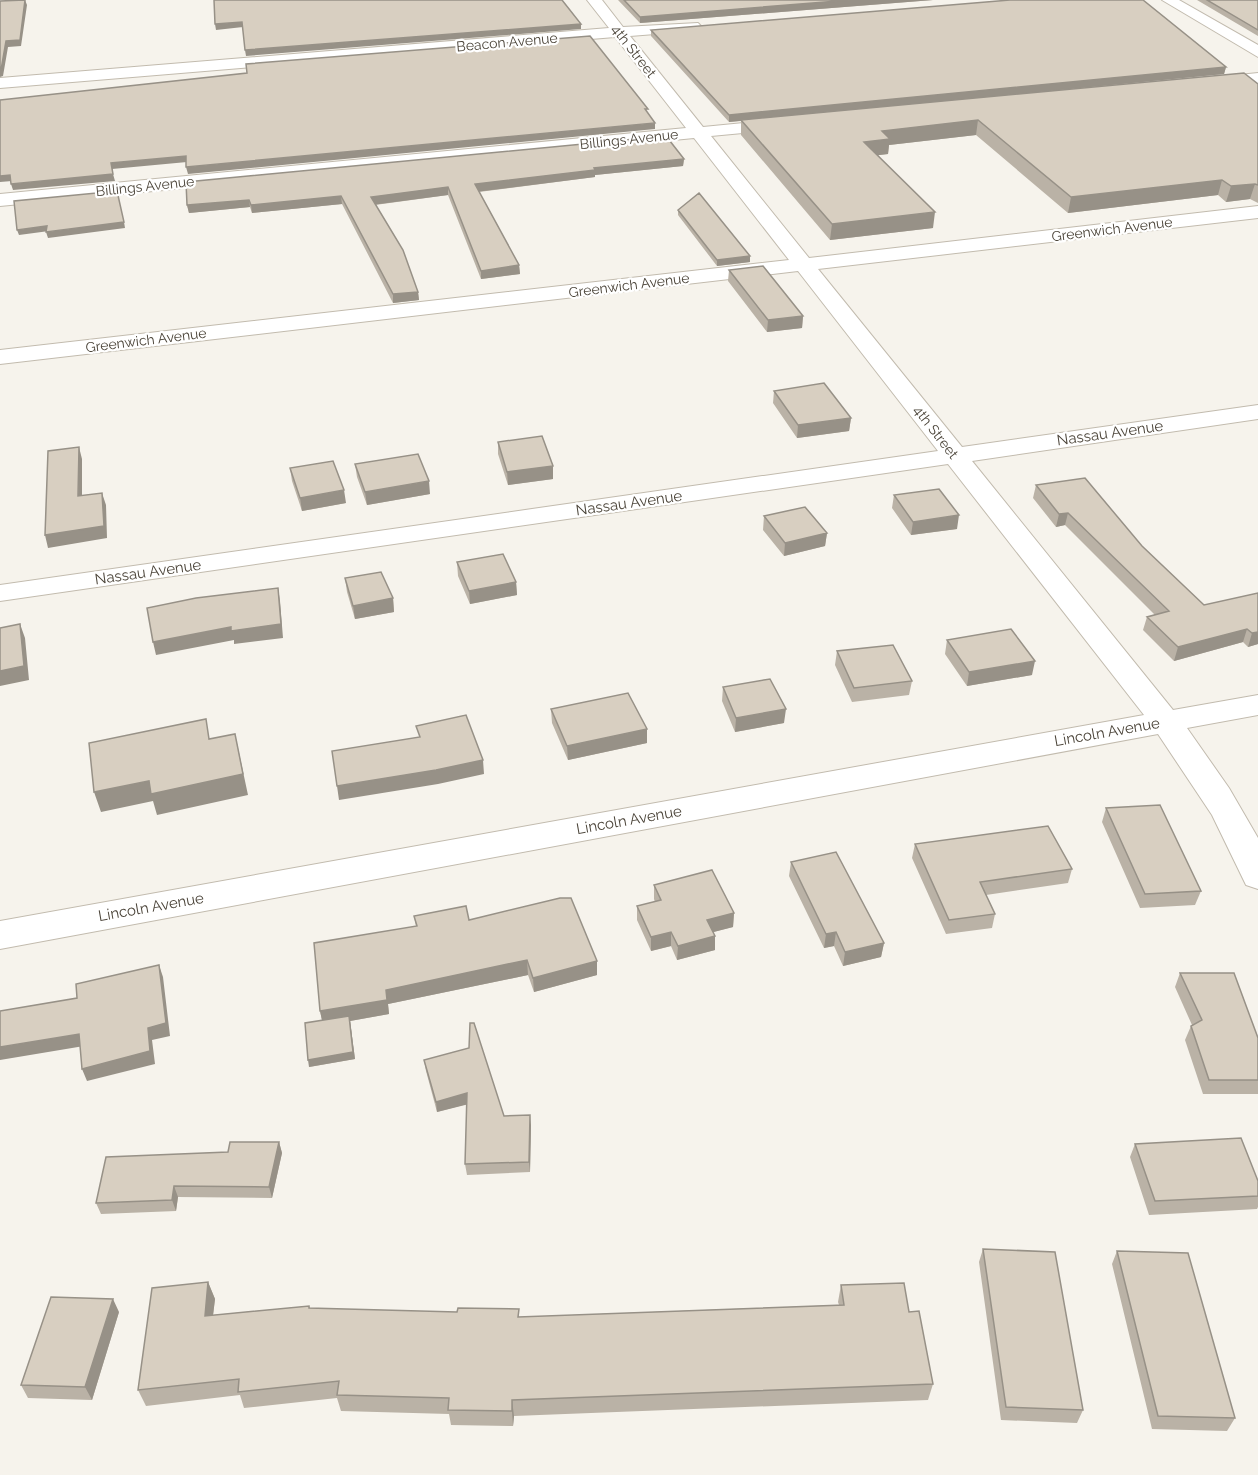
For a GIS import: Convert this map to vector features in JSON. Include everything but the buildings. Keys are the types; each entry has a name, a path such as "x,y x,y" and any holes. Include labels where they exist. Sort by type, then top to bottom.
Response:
{"street":[{"name":"4th Street","path":"594,0 1166,722 1204,774 1236,825 1257,873"},
{"path":"1169,0 1258,52"},
{"name":"Beacon Avenue","path":"0,83 703,26"},
{"path":"1198,84 1258,78"},
{"name":"Billings Avenue","path":"0,200 805,122"},
{"name":"Greenwich Avenue","path":"0,357 1258,212"},
{"name":"Nassau Avenue","path":"0,593 1258,412"},
{"name":"Lincoln Avenue","path":"0,935 1258,705"}]}
